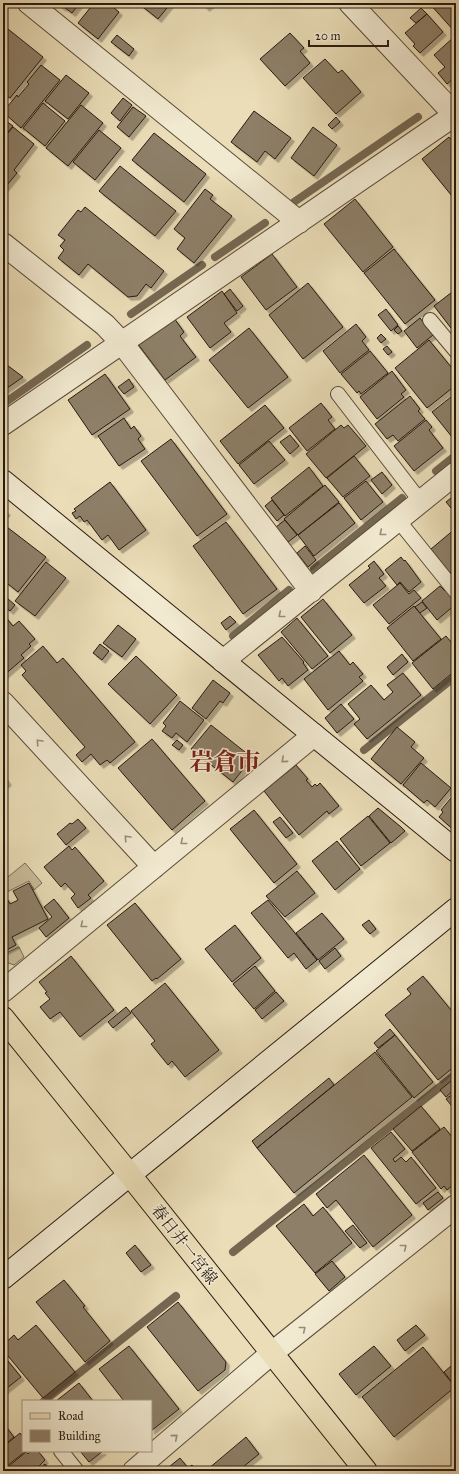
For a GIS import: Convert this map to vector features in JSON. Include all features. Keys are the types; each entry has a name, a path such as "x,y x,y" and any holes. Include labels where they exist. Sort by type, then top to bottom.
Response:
{"main road":[{"name":"春日井一宮線","path":"3,1018 366,1471"}],"street":[{"path":"29,3 299,222"},
{"path":"3,424 456,115 350,3"},
{"path":"3,244 105,325 122,343 311,591"},
{"path":"223,661 456,473"},
{"path":"3,481 456,851"},
{"path":"3,703 154,867"},
{"path":"3,991 314,735"},
{"path":"3,1278 456,909"},
{"path":"134,1471 272,1353 452,1216"}],"lane":[{"path":"430,320 456,351"},
{"path":"338,394 421,502"},
{"path":"398,520 456,592"},
{"path":"62,1452 77,1471"}],"shaded area":[{"path":"25,863 42,883 34,890 29,881 3,894 3,881"},
{"path":"19,947 24,957 14,965 3,961 3,953 4,954"}],"building":[{"path":"56,3 80,3 72,13"},
{"path":"94,3 108,3 119,12 98,39 78,23"},
{"path":"138,3 171,3 158,19"},
{"path":"202,3 212,3 206,8"},
{"path":"429,3 456,3 456,33"},
{"path":"421,8 427,14 416,23 410,18"},
{"path":"427,14 443,32 420,53 413,46 415,44 405,33"},
{"path":"3,25 43,57 10,98 3,93"},
{"path":"290,33 304,48 300,51 310,63 285,86 260,59"},
{"path":"117,35 134,49 129,56 111,42"},
{"path":"454,37 456,39 456,79 454,78 447,84 438,73 445,67 434,55"},
{"path":"325,59 338,73 342,70 361,92 336,114 303,78"},
{"path":"41,65 60,80 21,128 3,112 17,95 18,97 29,84 27,82"},
{"path":"66,75 89,93 68,119 45,101"},
{"path":"123,98 132,105 120,121 111,113"},
{"path":"43,103 65,121 45,146 23,128"},
{"path":"81,105 103,123 68,166 46,148"},
{"path":"133,107 146,116 129,137 117,127"},
{"path":"254,111 291,138 275,159 265,151 257,162 231,142"},
{"path":"336,117 340,122 332,129 328,125"},
{"path":"3,119 13,126 3,138"},
{"path":"13,127 34,144 14,170 17,173 3,190 3,139"},
{"path":"313,127 337,145 314,176 291,158"},
{"path":"99,130 121,148 95,180 73,162"},
{"path":"154,133 206,174 184,202 132,160"},
{"path":"449,137 456,145 456,201 422,159"},
{"path":"120,166 176,211 155,236 99,191"},
{"path":"205,189 213,195 210,199 232,216 194,263 177,249 185,238 174,229"},
{"path":"355,199 393,247 363,272 324,224"},
{"path":"85,207 164,271 151,288 146,284 137,296 128,297 88,264 79,275 58,258 64,250 60,246 65,240 58,235 78,210 81,212"},
{"path":"394,249 435,300 405,324 364,273"},
{"path":"272,254 297,287 266,310 241,277"},
{"path":"308,283 343,327 303,359 269,315"},
{"path":"230,289 243,306 237,311 224,294"},
{"path":"456,289 456,324 451,328 434,306"},
{"path":"222,291 237,313 224,323 231,332 210,348 187,317"},
{"path":"386,309 398,325 391,331 378,315"},
{"path":"174,318 184,332 180,336 196,357 165,380 138,344"},
{"path":"420,318 433,335 417,348 404,331"},
{"path":"356,324 366,337 362,341 369,350 340,373 323,351"},
{"path":"398,326 402,331 398,334 394,330"},
{"path":"249,328 288,377 248,408 209,360"},
{"path":"381,334 386,339 381,343 377,338"},
{"path":"429,340 456,373 456,385 427,408 395,368"},
{"path":"387,346 392,352 388,355 383,349"},
{"path":"370,351 388,373 361,394 359,391 357,393 341,374"},
{"path":"3,362 23,377 3,391"},
{"path":"392,371 406,390 401,394 404,397 377,419 360,397"},
{"path":"105,374 130,409 92,435 68,400"},
{"path":"129,379 134,387 124,394 118,387"},
{"path":"456,393 456,442 432,412"},
{"path":"410,396 420,409 418,411 425,419 398,441 393,435 387,439 375,424"},
{"path":"321,403 332,417 328,420 335,429 307,451 289,428"},
{"path":"265,405 284,428 238,464 220,441"},
{"path":"124,418 131,429 134,426 141,436 138,439 145,449 119,466 98,436"},
{"path":"426,420 432,427 429,430 443,448 414,471 394,446"},
{"path":"341,425 344,428 348,425 366,446 326,478 306,454"},
{"path":"290,435 299,446 290,454 280,442"},
{"path":"171,439 227,514 197,536 141,461"},
{"path":"269,441 285,460 254,484 239,465"},
{"path":"354,456 370,476 343,497 327,478"},
{"path":"309,467 323,486 285,516 271,498"},
{"path":"382,472 392,485 382,494 371,480"},
{"path":"366,481 383,502 361,520 344,498"},
{"path":"110,482 146,530 119,550 108,535 102,540 87,520 84,522 80,516 76,519 72,513 76,511 74,509"},
{"path":"325,485 339,502 298,535 284,519"},
{"path":"456,494 456,514 446,502"},
{"path":"272,500 284,515 277,521 265,506"},
{"path":"339,503 355,523 314,556 298,535"},
{"path":"3,509 7,512 3,516"},
{"path":"285,520 297,535 288,542 276,527"},
{"path":"226,522 277,589 243,614 193,546"},
{"path":"3,524 46,557 18,592 3,580"},
{"path":"456,528 456,568 450,573 431,549"},
{"path":"305,546 316,560 308,567 297,553"},
{"path":"401,557 404,561 405,560 421,582 409,592 400,582 397,585 385,570"},
{"path":"374,561 384,574 379,578 386,586 364,603 349,585 370,568 368,566"},
{"path":"46,562 66,578 35,616 15,601"},
{"path":"400,583 409,594 414,590 421,598 389,624 373,605"},
{"path":"440,586 445,591 447,589 456,601 456,604 437,620 422,601"},
{"path":"7,598 15,605 10,611 3,605"},
{"path":"323,599 352,635 330,653 301,617"},
{"path":"422,602 427,608 420,613 415,607"},
{"path":"414,606 441,639 413,661 387,628"},
{"path":"3,614 13,626 19,621 35,639 29,644 31,646 21,655 24,658 3,676"},
{"path":"230,616 236,622 226,630 221,623"},
{"path":"297,618 328,656 312,669 281,632"},
{"path":"118,625 136,639 122,657 103,643"},
{"path":"446,636 456,648 456,670 433,689 412,663"},
{"path":"282,637 304,662 303,663 308,670 288,686 282,678 279,681 258,655"},
{"path":"100,644 109,651 102,660 93,653"},
{"path":"43,646 57,663 63,658 135,742 110,763 107,760 100,765 91,754 82,762 76,755 85,747 22,675 26,671 21,665"},
{"path":"339,651 350,665 353,662 363,674 359,677 363,681 328,710 304,679"},
{"path":"402,654 408,662 393,675 387,667"},
{"path":"136,656 177,695 150,724 108,684"},
{"path":"403,673 421,695 367,739 354,724 360,719 348,704 371,685 384,700 393,692 387,685"},
{"path":"213,680 230,693 223,703 220,701 206,719 192,708"},
{"path":"180,701 204,720 187,742 176,733 172,738 162,731 166,726 163,723"},
{"path":"341,704 354,719 337,733 325,718"},
{"path":"211,725 250,756 246,761 248,763 233,782 191,749"},
{"path":"397,727 415,742 411,747 424,758 401,784 371,759"},
{"path":"152,739 205,801 172,830 118,768"},
{"path":"177,740 183,745 179,750 172,745"},
{"path":"421,763 451,788 435,807 427,800 424,803 403,785"},
{"path":"296,765 308,779 306,780 312,787 315,784 317,786 320,783 339,806 329,814 327,811 299,835 264,791"},
{"path":"3,775 8,782 3,786"},
{"path":"456,797 456,832 439,817 443,812 441,810 451,798 453,800"},
{"path":"378,808 405,831 391,843 369,816"},
{"path":"254,810 297,864 274,883 230,829"},
{"path":"368,816 390,843 361,866 340,839"},
{"path":"280,817 293,833 286,838 273,822"},
{"path":"78,819 86,828 66,845 57,834 70,823 72,824"},
{"path":"337,841 360,869 335,890 312,861"},
{"path":"69,846 72,850 75,847 104,881 88,895 91,898 78,908 71,898 75,894 65,883 61,887 44,867"},
{"path":"297,871 315,893 285,917 266,896"},
{"path":"29,883 48,919 12,937 16,945 3,952 3,898 6,897 10,904 18,900 13,891"},
{"path":"54,899 69,918 46,937 39,928 52,917 44,907"},
{"path":"268,900 317,960 306,969 294,953 288,958 251,913"},
{"path":"135,903 181,959 157,979 156,978 152,981 107,925"},
{"path":"322,913 344,939 318,960 296,933"},
{"path":"369,920 376,929 370,934 362,925"},
{"path":"235,925 261,958 232,982 205,949"},
{"path":"335,948 341,956 325,969 319,961"},
{"path":"71,956 114,1010 80,1037 60,1012 50,1019 40,1007 50,999 45,993 47,992 39,982"},
{"path":"255,966 275,991 254,1009 233,984"},
{"path":"423,976 456,1016 456,1065 438,1080 385,1015 411,994 407,989"},
{"path":"165,983 219,1050 185,1077 172,1061 168,1065 151,1044 155,1041 131,1011"},
{"path":"276,992 284,1001 262,1019 255,1010"},
{"path":"126,1007 131,1013 113,1028 108,1022"},
{"path":"390,1029 395,1035 378,1048 374,1043"},
{"path":"395,1035 433,1082 414,1098 376,1051"},
{"path":"375,1052 412,1097 294,1193 257,1148"},
{"path":"456,1077 456,1088 446,1097 440,1090"},
{"path":"329,1078 334,1085 257,1148 252,1141"},
{"path":"453,1094 456,1098 456,1111 446,1099"},
{"path":"421,1106 440,1129 412,1151 393,1129"},
{"path":"444,1127 456,1142 453,1146 456,1150 456,1176 454,1178 456,1182 447,1190 444,1186 441,1189 412,1152"},
{"path":"391,1132 405,1149 393,1159 395,1162 401,1157 406,1162 411,1157 436,1188 416,1204 371,1148"},
{"path":"364,1155 412,1215 373,1247 336,1200 327,1208 316,1194"},
{"path":"438,1192 443,1198 428,1210 423,1203"},
{"path":"304,1204 313,1216 323,1207 352,1243 315,1273 276,1226"},
{"path":"353,1225 367,1243 360,1248 345,1231"},
{"path":"135,1245 151,1265 141,1272 126,1253"},
{"path":"332,1261 345,1277 329,1291 315,1274"},
{"path":"64,1280 110,1341 85,1362 36,1302"},
{"path":"178,1302 226,1362 225,1370 198,1391 147,1327"},
{"path":"36,1325 75,1372 43,1398 3,1350 3,1345 14,1335 18,1340"},
{"path":"416,1325 425,1335 405,1351 397,1340"},
{"path":"129,1346 179,1409 152,1430 152,1400 123,1400 99,1369"},
{"path":"374,1346 391,1366 356,1395 339,1374"},
{"path":"423,1347 455,1387 394,1437 362,1397"},
{"path":"3,1355 21,1377 7,1388 3,1383"},
{"path":"451,1366 456,1372 456,1379 452,1382 444,1372"},
{"path":"3,1383 7,1388 3,1392"},
{"path":"79,1383 92,1400 57,1400"},
{"path":"3,1423 14,1437 3,1446"},
{"path":"20,1433 22,1436 22,1452 25,1452 3,1469 3,1447"},
{"path":"246,1437 259,1454 238,1471 210,1471 208,1469"},
{"path":"26,1452 28,1454 30,1452 39,1452 45,1460 34,1471 3,1471"},
{"path":"81,1452 102,1452 89,1462"},
{"path":"180,1458 188,1468 192,1465 197,1471 164,1471"},
{"path":"45,1464 51,1471 37,1471"}],"waterway":[{"path":"294,202 418,117"},
{"path":"215,257 265,223"},
{"path":"131,314 202,265"},
{"path":"3,404 87,345"},
{"path":"436,471 456,455"},
{"path":"314,569 402,498"},
{"path":"233,636 289,590"},
{"path":"364,750 456,676"},
{"path":"233,1252 456,1074"},
{"path":"45,1400 176,1296"}],"district":[{"name":"岩倉市","path":"225,762"}]}
